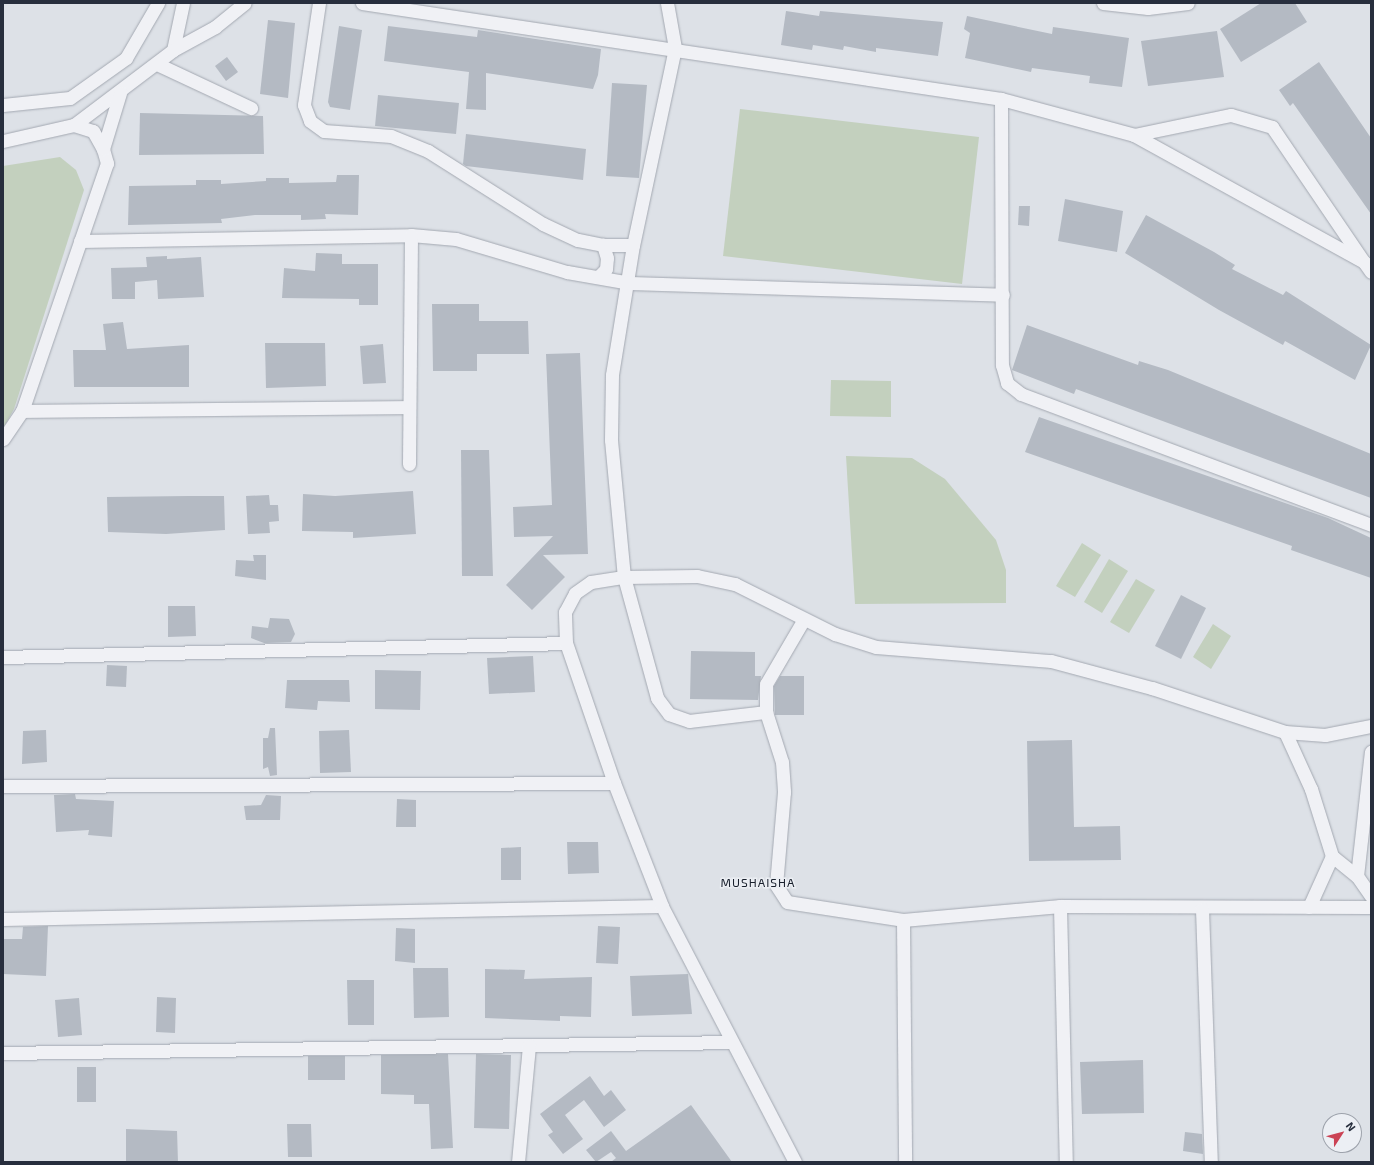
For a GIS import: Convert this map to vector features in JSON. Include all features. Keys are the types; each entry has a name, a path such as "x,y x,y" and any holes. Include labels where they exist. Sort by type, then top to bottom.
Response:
{"street":[{"path":"3,105 70,98 126,58 158,3"},
{"path":"174,50 183,3"},
{"path":"3,141 74,125 120,93 174,50 215,27 244,3"},
{"path":"319,3 304,105 310,121 324,131 392,136 428,151 543,224 578,240 602,245 633,245"},
{"path":"362,3 675,48 1001,99 1134,135 1367,267"},
{"path":"667,3 675,48 633,245 630,283 612,375 610,440 624,577 657,698 669,714 689,721 766,712"},
{"path":"1103,3 1148,8 1188,3"},
{"path":"157,64 251,108"},
{"path":"3,439 22,411 80,241 106,164 104,149 120,93"},
{"path":"1001,99 1003,296 1002,365 1007,383 1021,394 1371,525"},
{"path":"1134,135 1231,115 1272,127 1290,149 1367,267"},
{"path":"74,125 93,131 104,149"},
{"path":"80,241 411,235 456,240 567,272 630,283 1003,296"},
{"path":"409,464 411,235"},
{"path":"598,277 606,269 607,258 602,245"},
{"path":"22,411 409,407"},
{"path":"795,1162 662,906 614,783 566,643 565,612 575,593 591,582 624,577 697,576 734,584 804,619 876,647 1050,661 1152,688 1285,732 1326,735 1371,726"},
{"path":"804,619 768,679 766,712 782,762 778,893 794,905 903,920 1060,906 1202,909 1371,907"},
{"path":"3,656 566,643"},
{"path":"1285,732 1311,789 1332,856 1357,876 1371,896"},
{"path":"1357,876 1371,752"},
{"path":"3,786 614,783"},
{"path":"1309,908 1332,856"},
{"path":"3,919 662,906"},
{"path":"1060,906 1066,1162"},
{"path":"1202,909 1211,1162"},
{"path":"903,920 905,1162"},
{"path":"3,1053 732,1042"},
{"path":"518,1162 529,1046"}],"green space":[{"path":"740,109 979,137 962,284 723,256"},
{"path":"60,157 76,170 84,190 14,409 3,429 3,166"},
{"path":"831,380 891,381 891,417 830,416"},
{"path":"846,456 912,458 945,479 996,540 1006,570 1006,603 855,604"},
{"path":"1082,543 1101,555 1075,597 1056,586"},
{"path":"1109,559 1128,571 1102,613 1084,602"},
{"path":"1136,579 1155,590 1129,633 1110,622"},
{"path":"1213,624 1231,636 1211,669 1193,657"}],"building":[{"path":"1261,3 1295,3 1307,22 1241,62 1220,29"},
{"path":"786,11 819,16 820,11 943,22 938,56 876,48 876,52 844,46 843,50 813,45 812,50 781,45"},
{"path":"967,16 1052,34 1053,27 1129,38 1122,87 1089,83 1090,76 1032,68 1031,72 965,58 970,33 964,29"},
{"path":"268,20 295,23 288,98 260,94"},
{"path":"339,26 362,30 350,110 330,107 328,102"},
{"path":"388,26 477,37 478,30 601,49 598,75 593,89 486,73 486,110 466,109 469,72 384,61"},
{"path":"1217,31 1224,77 1148,86 1141,41"},
{"path":"227,57 238,72 226,81 215,66"},
{"path":"1319,62 1371,138 1371,214 1293,103 1290,106 1279,90"},
{"path":"612,83 647,85 639,178 606,176"},
{"path":"378,95 459,103 456,134 375,126"},
{"path":"140,113 263,116 264,154 139,155"},
{"path":"466,134 586,149 583,180 466,166 463,164"},
{"path":"337,175 359,175 358,215 325,214 326,219 301,220 301,215 255,215 221,219 222,223 128,225 129,186 196,185 196,180 221,180 221,184 266,181 266,178 289,178 289,183 336,182"},
{"path":"1065,199 1123,211 1117,252 1058,241"},
{"path":"1019,206 1030,206 1029,226 1018,225"},
{"path":"1146,215 1235,265 1232,269 1283,295 1286,291 1371,345 1355,380 1285,341 1283,345 1219,310 1125,253"},
{"path":"316,253 342,254 342,264 378,264 378,305 359,305 359,299 282,298 284,268 315,271"},
{"path":"167,256 167,259 201,257 204,297 158,299 157,280 135,282 135,299 112,299 111,268 147,267 146,257"},
{"path":"432,304 479,304 479,321 528,321 529,354 477,354 477,371 433,371"},
{"path":"123,322 127,349 189,345 189,387 74,387 73,350 106,350 103,324"},
{"path":"1027,325 1138,365 1139,361 1168,370 1371,454 1371,498 1076,389 1074,394 1012,370"},
{"path":"265,343 325,343 326,386 266,388"},
{"path":"383,344 386,383 363,384 360,346"},
{"path":"580,353 588,554 543,555 565,577 532,610 506,585 553,536 514,537 513,507 552,505 546,354"},
{"path":"1039,417 1328,518 1371,538 1371,578 1291,550 1292,546 1025,452"},
{"path":"461,450 489,450 493,576 462,576"},
{"path":"413,491 416,534 353,538 353,532 302,531 303,494 335,496"},
{"path":"269,495 270,505 278,505 279,521 269,522 270,533 248,534 246,496"},
{"path":"224,496 225,530 166,534 108,532 107,497"},
{"path":"253,555 266,555 266,580 235,576 236,560 254,561"},
{"path":"1181,595 1206,608 1181,659 1155,646"},
{"path":"168,606 195,606 196,636 168,637"},
{"path":"270,618 289,619 295,634 291,642 264,643 251,638 252,626 268,628"},
{"path":"691,651 755,652 755,676 761,676 758,700 690,699"},
{"path":"533,656 535,692 489,694 487,658"},
{"path":"107,665 127,666 126,687 106,686"},
{"path":"375,670 421,671 420,710 375,709"},
{"path":"780,676 804,676 804,715 775,715 774,686"},
{"path":"287,680 349,680 350,702 318,701 317,710 285,708"},
{"path":"270,728 275,728 277,775 270,776 268,767 263,769 263,738 268,738"},
{"path":"46,730 47,762 22,764 23,731"},
{"path":"349,730 351,772 320,773 319,731"},
{"path":"1072,740 1074,827 1120,826 1121,860 1029,861 1027,741"},
{"path":"75,794 76,799 114,801 112,837 88,835 89,830 56,832 54,795"},
{"path":"266,795 281,796 280,820 246,820 244,806 261,805"},
{"path":"397,799 416,800 416,827 396,827"},
{"path":"567,842 598,842 599,873 568,874"},
{"path":"521,847 521,880 501,880 501,848"},
{"path":"48,926 46,976 3,974 3,939 22,939 23,927"},
{"path":"598,926 620,927 618,964 596,963"},
{"path":"396,928 415,929 415,963 395,961"},
{"path":"413,968 448,968 449,1017 414,1018"},
{"path":"485,969 525,970 524,979 592,977 591,1017 560,1016 560,1021 485,1018"},
{"path":"688,974 692,1014 632,1016 630,976"},
{"path":"347,980 374,980 374,1025 348,1025"},
{"path":"157,997 176,998 175,1033 156,1032"},
{"path":"79,998 82,1035 58,1037 55,1000"},
{"path":"448,1054 453,1148 431,1149 429,1104 414,1104 414,1095 381,1094 381,1055"},
{"path":"476,1054 511,1055 509,1129 474,1128"},
{"path":"308,1056 345,1056 345,1080 308,1080"},
{"path":"1143,1060 1144,1113 1082,1114 1080,1062"},
{"path":"77,1067 96,1067 96,1102 77,1102"},
{"path":"590,1076 604,1096 611,1090 626,1110 604,1127 584,1100 565,1115 583,1139 563,1154 548,1135 553,1132 540,1114"},
{"path":"691,1105 732,1162 611,1162 616,1158 611,1152 596,1162 586,1150 611,1131 626,1151"},
{"path":"287,1124 311,1124 312,1157 288,1157"},
{"path":"126,1129 177,1131 178,1162 126,1162"},
{"path":"1185,1132 1202,1134 1203,1154 1183,1151"}],"district":[{"name":"MUSHAISHA","path":"758,883"}]}
